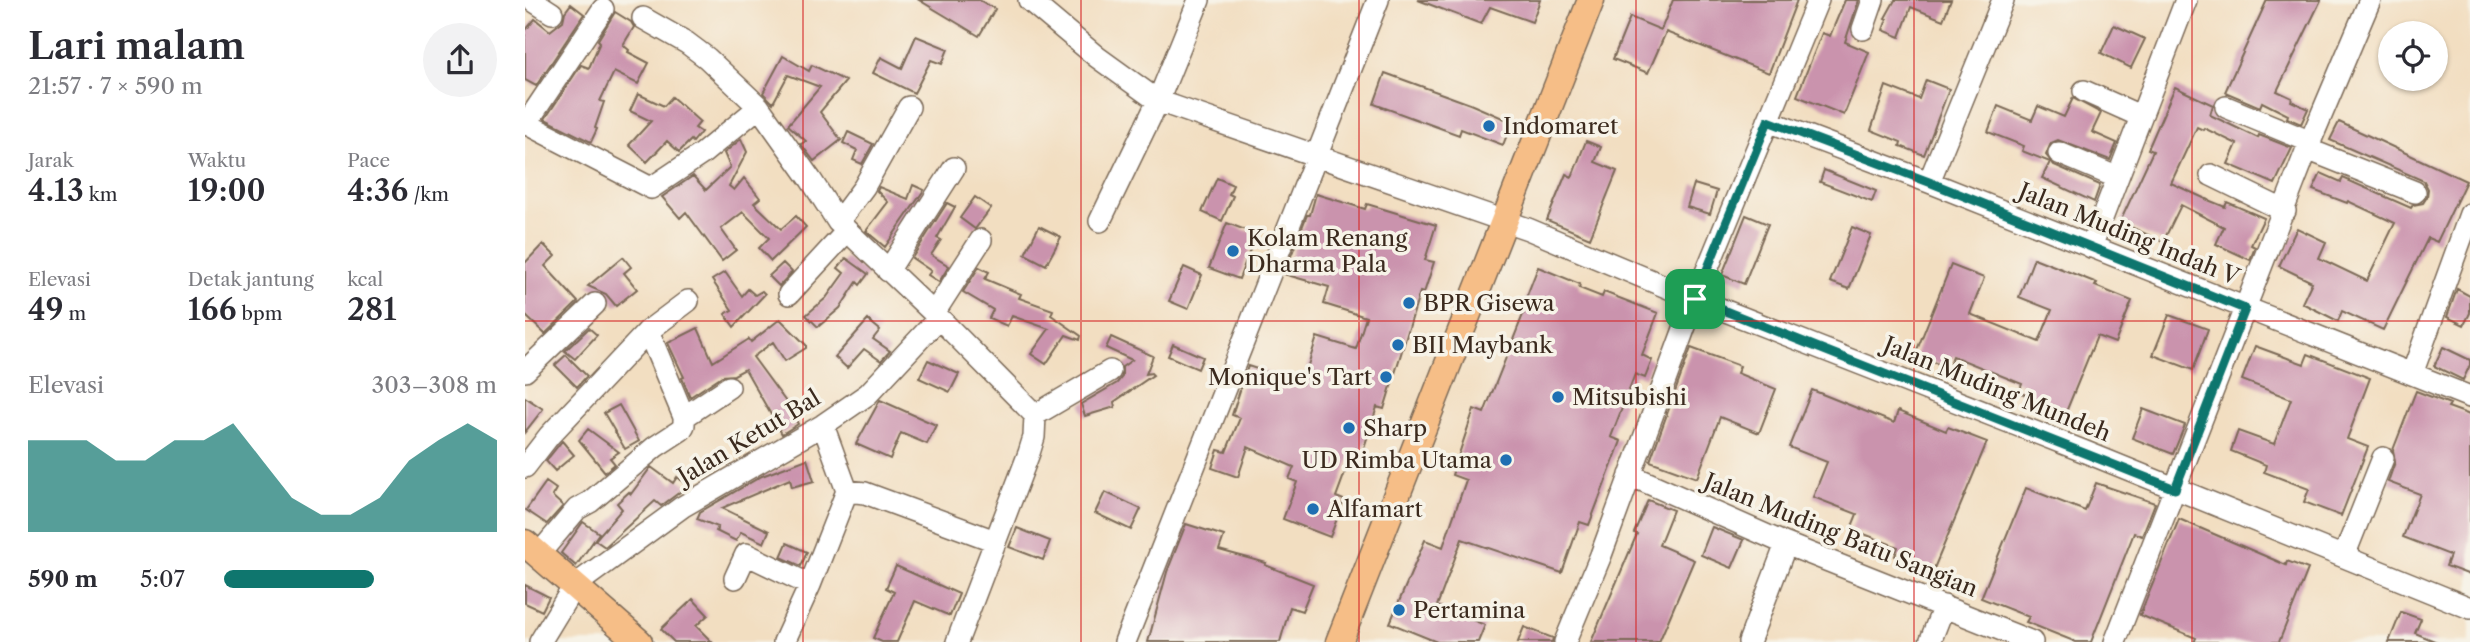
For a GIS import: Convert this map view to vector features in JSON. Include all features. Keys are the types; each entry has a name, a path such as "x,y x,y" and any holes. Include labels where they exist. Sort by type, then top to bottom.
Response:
{"main road":[{"path":"1339,642 1591,0"},
{"path":"532,549 639,642"}],"street":[{"path":"532,0 552,13"},
{"name":"Jalan Muding Mundeh","path":"1028,0 1097,57 1158,100 1503,221 2470,608"},
{"path":"1100,221 1158,100 1199,0"},
{"path":"1125,642 1378,0"},
{"path":"1565,642 1695,299 1818,0"},
{"path":"1863,29 1874,0"},
{"path":"1929,182 2003,0"},
{"path":"2091,247 2186,0"},
{"path":"2115,642 2309,146 2370,0"},
{"path":"603,9 526,123 651,188 702,154 759,107"},
{"path":"643,18 687,43 707,58 759,107 842,226 937,316 1035,415 1034,437 957,642"},
{"path":"2084,91 2140,116"},
{"path":"789,294 842,226 909,107"},
{"path":"2226,107 2415,192"},
{"name":"Jalan Muding Indah V","path":"1768,121 1929,182 2470,397"},
{"path":"2059,153 2116,177"},
{"path":"888,271 954,168"},
{"path":"2211,175 2285,211"},
{"path":"2412,374 2470,214"},
{"name":"Jalan Ketut Bal","path":"574,586 682,507 823,425 868,394 937,316 981,240"},
{"path":"525,467 549,436 648,331 688,301"},
{"path":"525,371 595,304"},
{"path":"532,549 577,509 590,502 655,447 681,430 684,417 648,331"},
{"path":"1035,415 1110,371"},
{"path":"684,417 729,387"},
{"path":"784,642 848,491 823,425"},
{"path":"2344,556 2383,457"},
{"name":"Jalan Muding Batu Sangian","path":"1630,475 1786,544 2032,642"},
{"path":"848,491 865,493 995,541"},
{"path":"1749,642 1786,544"},
{"path":"735,578 746,554 810,585"},
{"path":"540,642 574,586"},
{"path":"1930,642 1944,606"}],"building":[{"path":"919,0 979,0 995,9 979,36"},
{"path":"1418,0 1540,0 1532,22 1490,7 1481,24"},
{"path":"1673,0 1797,0 1769,73 1666,32 1648,73 1613,59 1630,17 1661,30"},
{"path":"1845,0 1859,0 1845,42 1869,52 1844,115 1797,96 1822,33 1830,36"},
{"path":"1895,0 1951,0 1943,20 1911,7 1900,37 1883,30 1887,19 1885,18"},
{"path":"2267,0 2321,0 2277,91 2308,109 2301,124 2262,102 2260,107 2225,92"},
{"path":"571,4 584,14 536,86 525,80 525,31 535,19 550,31 563,21"},
{"path":"615,12 634,27 623,45 628,52 649,63 638,84 614,72 600,101 604,102 591,142 545,119 581,65 589,68 600,42 598,40"},
{"path":"2114,25 2145,39 2131,68 2101,53"},
{"path":"916,36 948,49 942,64 931,60 914,93 873,73 881,57 902,68"},
{"path":"783,56 809,71 812,65 846,81 820,112 841,140 814,161 801,144 806,141 788,125 820,87 788,75 773,103 763,93"},
{"path":"1385,73 1512,122 1503,145 1461,129 1459,135 1374,104"},
{"path":"1926,80 1949,89 1924,155 1871,130 1886,86 1919,99"},
{"path":"2175,87 2213,105 2210,115 2258,138 2259,135 2292,148 2275,184 2228,164 2237,144 2197,127 2171,183 2225,207 2227,202 2264,218 2251,245 2255,247 2250,260 2216,244 2224,227 2181,205 2163,242 2120,222 2153,151 2148,149"},
{"path":"638,94 664,106 672,97 700,122 695,128 701,132 679,152 667,141 647,162 629,145 651,121 630,111"},
{"path":"2073,98 2101,113 2092,132 2117,143 2110,160 2058,140 2051,143 2046,155 2054,165 2100,185 2094,202 2042,178 2050,162 2022,151 2024,146 1988,132 1998,106 2032,120 2038,106 2064,117"},
{"path":"2339,122 2466,181 2437,242 2428,238 2383,330 2342,311 2338,321 2302,303 2312,282 2279,266 2297,228 2326,242 2319,258 2367,281 2395,223 2348,201 2347,203 2313,190 2321,173 2341,182 2343,178 2411,208 2423,203 2427,197 2428,189 2424,181 2330,140"},
{"path":"848,132 873,144 862,164 853,160 857,150 843,143"},
{"path":"741,139 747,152 729,186 734,190 744,178 760,198 754,203 781,229 796,216 806,227 771,261 759,248 769,238 743,212 721,229 736,250 722,261 686,212 680,218 662,197 693,176 706,190 730,167 724,153"},
{"path":"1586,141 1601,147 1595,162 1617,171 1590,238 1547,220 1566,174 1572,177"},
{"path":"1824,170 1876,191 1872,202 1820,182"},
{"path":"1217,178 1233,185 1229,194 1233,196 1222,221 1202,212"},
{"path":"1694,184 1717,191 1710,214 1687,207"},
{"path":"913,185 924,190 885,247 866,231 888,202 877,191 879,187 908,199"},
{"path":"1316,194 1365,209 1367,204 1436,225 1425,260 1434,262 1424,293 1420,292 1384,409 1377,407 1362,454 1353,451 1336,497 1344,500 1330,537 1283,519 1297,482 1289,479 1294,467 1248,447 1238,477 1212,468 1218,450 1226,452 1240,418 1232,415 1248,366 1302,384 1317,337 1356,349 1366,317 1324,304 1329,287 1284,274 1307,215 1310,215"},
{"path":"975,197 991,208 975,229 960,218"},
{"path":"947,203 955,207 937,238 941,240 931,255 949,266 939,282 928,275 931,271 912,258"},
{"path":"1746,215 1768,224 1744,284 1722,275"},
{"name":"Kolam Renang Dharma Pala","path":"1227,223 1256,234 1239,279 1209,268"},
{"path":"1039,226 1061,237 1046,265 1025,254"},
{"path":"1852,227 1871,235 1849,289 1830,282"},
{"path":"543,244 555,256 545,266 578,302 545,334 525,315 525,263"},
{"path":"623,257 631,267 624,273 637,289 616,306 606,294 588,286"},
{"path":"846,258 868,274 860,285 857,282 840,308 818,327 806,315 826,298 844,273 838,268"},
{"path":"2034,258 2097,283 2095,286 2132,301 2115,343 2097,336 2066,412 2019,392 2022,384 1953,356 1948,368 1915,355 1951,265 1984,278 1970,314 2039,342 2052,310 2019,297"},
{"path":"783,263 792,272 779,286 769,276"},
{"path":"979,267 989,272 985,279 1021,294 1019,298 1053,310 1051,315 1081,336 1080,340 1066,335 1046,364 1031,354 1049,329 1012,316 1007,326 989,318 993,310 963,292"},
{"path":"1184,267 1202,275 1188,309 1169,301"},
{"path":"1538,267 1580,284 1579,288 1602,297 1604,292 1658,313 1642,355 1652,360 1645,378 1635,374 1611,437 1621,441 1589,525 1580,522 1562,573 1462,539 1437,606 1485,625 1478,642 1437,642 1390,623 1425,540 1443,547 1466,480 1452,475 1474,409 1484,413 1524,312 1521,311"},
{"path":"725,272 742,296 748,289 755,295 762,291 765,294 734,327 725,314 732,310 712,280"},
{"path":"2457,289 2470,296 2470,313 2464,325 2447,317"},
{"path":"2169,315 2208,329 2193,370 2153,355"},
{"path":"780,319 806,348 785,361 773,342 753,357 786,402 798,424 782,434 745,369 734,375 722,376 690,397 668,343 698,328 713,362 749,339 751,342"},
{"path":"868,320 880,330 873,339 890,351 881,361 864,349 847,368 835,357"},
{"path":"589,328 597,335 575,359 565,351"},
{"path":"1111,337 1153,356 1146,374 1153,375 1114,402 1115,407 1085,416 1081,404 1117,383 1122,377 1122,367 1132,360 1106,348"},
{"path":"1173,344 1203,357 1198,369 1168,356"},
{"path":"2255,346 2304,364 2308,354 2370,378 2347,439 2368,447 2341,516 2304,502 2309,489 2264,472 2266,465 2231,451 2238,431 2274,444 2291,399 2242,380"},
{"path":"2443,347 2470,360 2463,380 2434,366"},
{"path":"1691,348 1740,366 1737,373 1776,389 1759,433 1720,417 1697,478 1650,461"},
{"path":"566,355 587,376 577,387 555,365"},
{"path":"928,360 959,374 950,392 919,378"},
{"path":"1812,390 1894,423 1898,411 1946,431 1948,427 1987,442 1933,571 1895,556 1898,547 1851,529 1857,514 1813,497 1827,462 1789,447"},
{"path":"2416,391 2470,415 2470,575 2446,566 2450,555 2403,537 2420,494 2388,482 2395,462 2393,450"},
{"path":"525,397 543,409 525,432"},
{"path":"880,400 936,425 927,444 901,433 890,459 856,444"},
{"path":"619,405 639,441 625,449 604,413"},
{"path":"2143,409 2185,425 2173,454 2132,438"},
{"path":"588,429 619,452 610,458 615,464 605,472 579,440"},
{"path":"562,441 574,455 555,471 546,461"},
{"path":"807,459 814,481 792,487 790,479 722,508 769,531 764,543 741,532 736,541 716,531 718,527 697,519 700,512 762,476"},
{"path":"651,467 673,483 677,477 688,486 661,506 655,501 605,547 595,540 622,509 617,503 629,492 631,494"},
{"path":"546,482 556,489 552,496 563,506 547,524 526,510"},
{"path":"2096,483 2155,503 2142,536 2134,533 2091,642 2076,642 2026,622 2029,617 1981,598 2026,488 2085,511"},
{"path":"1105,492 1141,509 1131,530 1095,513"},
{"path":"1648,500 1673,510 1659,545 1694,560 1659,642 1591,642 1637,534 1634,533"},
{"path":"2179,519 2286,565 2287,561 2308,569 2279,642 2194,642 2196,638 2140,615"},
{"path":"583,522 599,533 576,566 561,553"},
{"path":"1186,524 1224,536 1219,550 1266,563 1265,565 1313,584 1302,611 1290,607 1280,642 1148,642 1167,572"},
{"path":"1712,527 1744,540 1732,568 1701,555"},
{"path":"1017,528 1050,541 1043,560 1009,547"},
{"path":"787,543 807,552 801,566 781,557"},
{"path":"896,566 959,594 950,616 915,601 897,642 882,642 873,638 894,592 886,588"},
{"path":"525,585 549,597 542,611 525,603"},
{"path":"693,599 708,615 696,626 712,642 674,642 661,629"},
{"path":"2401,612 2421,619 2415,633 2437,642 2389,642"},
{"path":"1524,627 1553,638 1552,642 1518,642"}],"place":[{"name":"Indomaret","path":"1489,126"},
{"name":"Kolam Renang Dharma Pala","path":"1233,251"},
{"name":"BPR Gisewa","path":"1409,303"},
{"name":"BII Maybank","path":"1398,345"},
{"name":"Monique's Tart","path":"1386,377"},
{"name":"Mitsubishi","path":"1558,397"},
{"name":"Sharp","path":"1349,428"},
{"name":"UD Rimba Utama","path":"1506,460"},
{"name":"Alfamart","path":"1313,509"},
{"name":"Pertamina","path":"1399,610"}],"route":[{"path":"1768,121 1929,182 2245,309 2175,489 1695,299 1768,121"}]}
